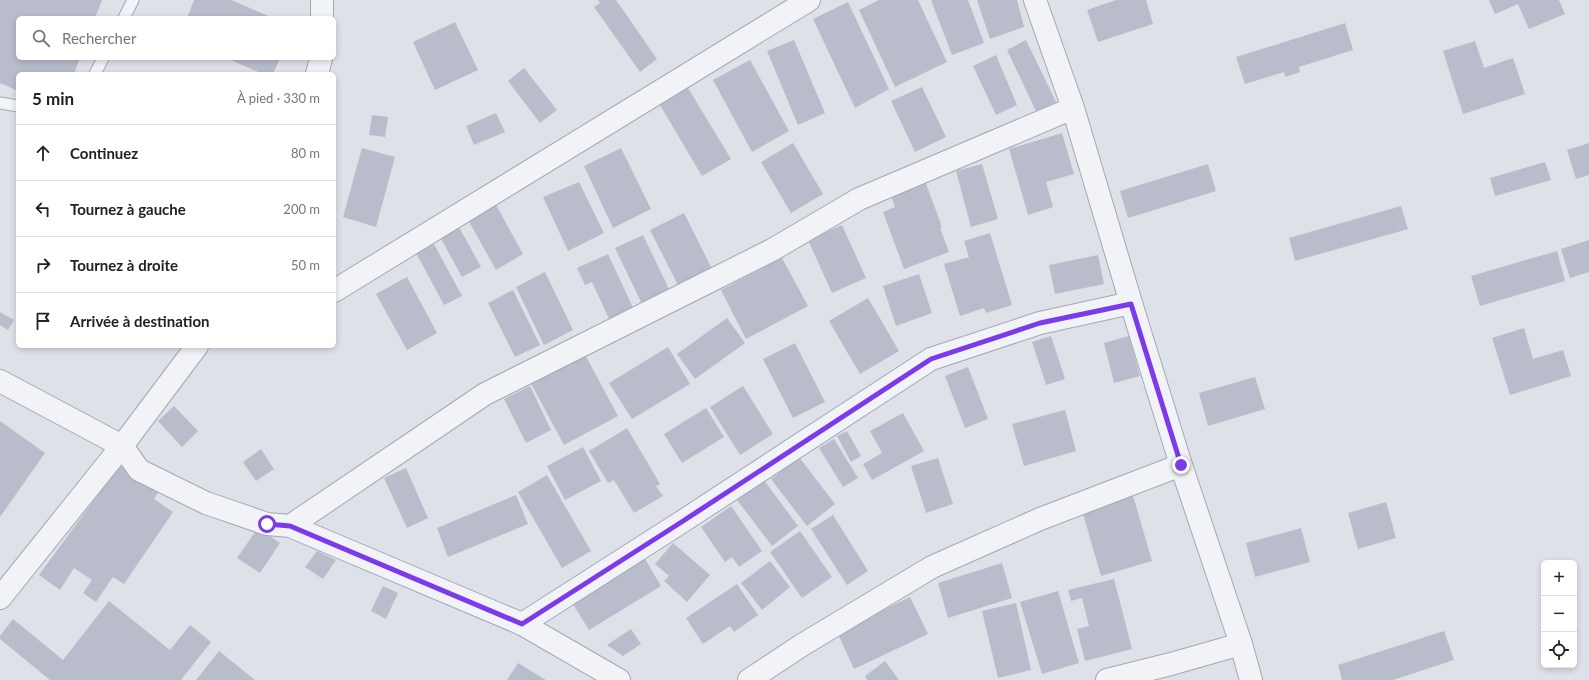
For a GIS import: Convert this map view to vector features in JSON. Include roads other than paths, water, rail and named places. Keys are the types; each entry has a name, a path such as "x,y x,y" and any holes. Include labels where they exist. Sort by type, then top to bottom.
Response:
{"street":[{"path":"322,0 322,16"},
{"path":"336,291 809,0"},
{"path":"1035,0 1073,108 1131,304 1181,465 1241,644 1251,680"},
{"path":"318,72 320,60"},
{"path":"290,526 485,394 772,250 859,199 1073,108"},
{"path":"522,624 931,359 1040,323 1131,304"},
{"path":"0,598 122,446 196,348"},
{"path":"0,381 122,446 139,470 206,503 267,524 290,526 522,624 619,680"},
{"path":"749,680 802,645 932,567 1040,519 1181,465"},
{"path":"1107,680 1241,644"}],"lane":[{"path":"125,16 133,0"},
{"path":"96,72 102,60"},
{"path":"0,103 16,106"}]}
